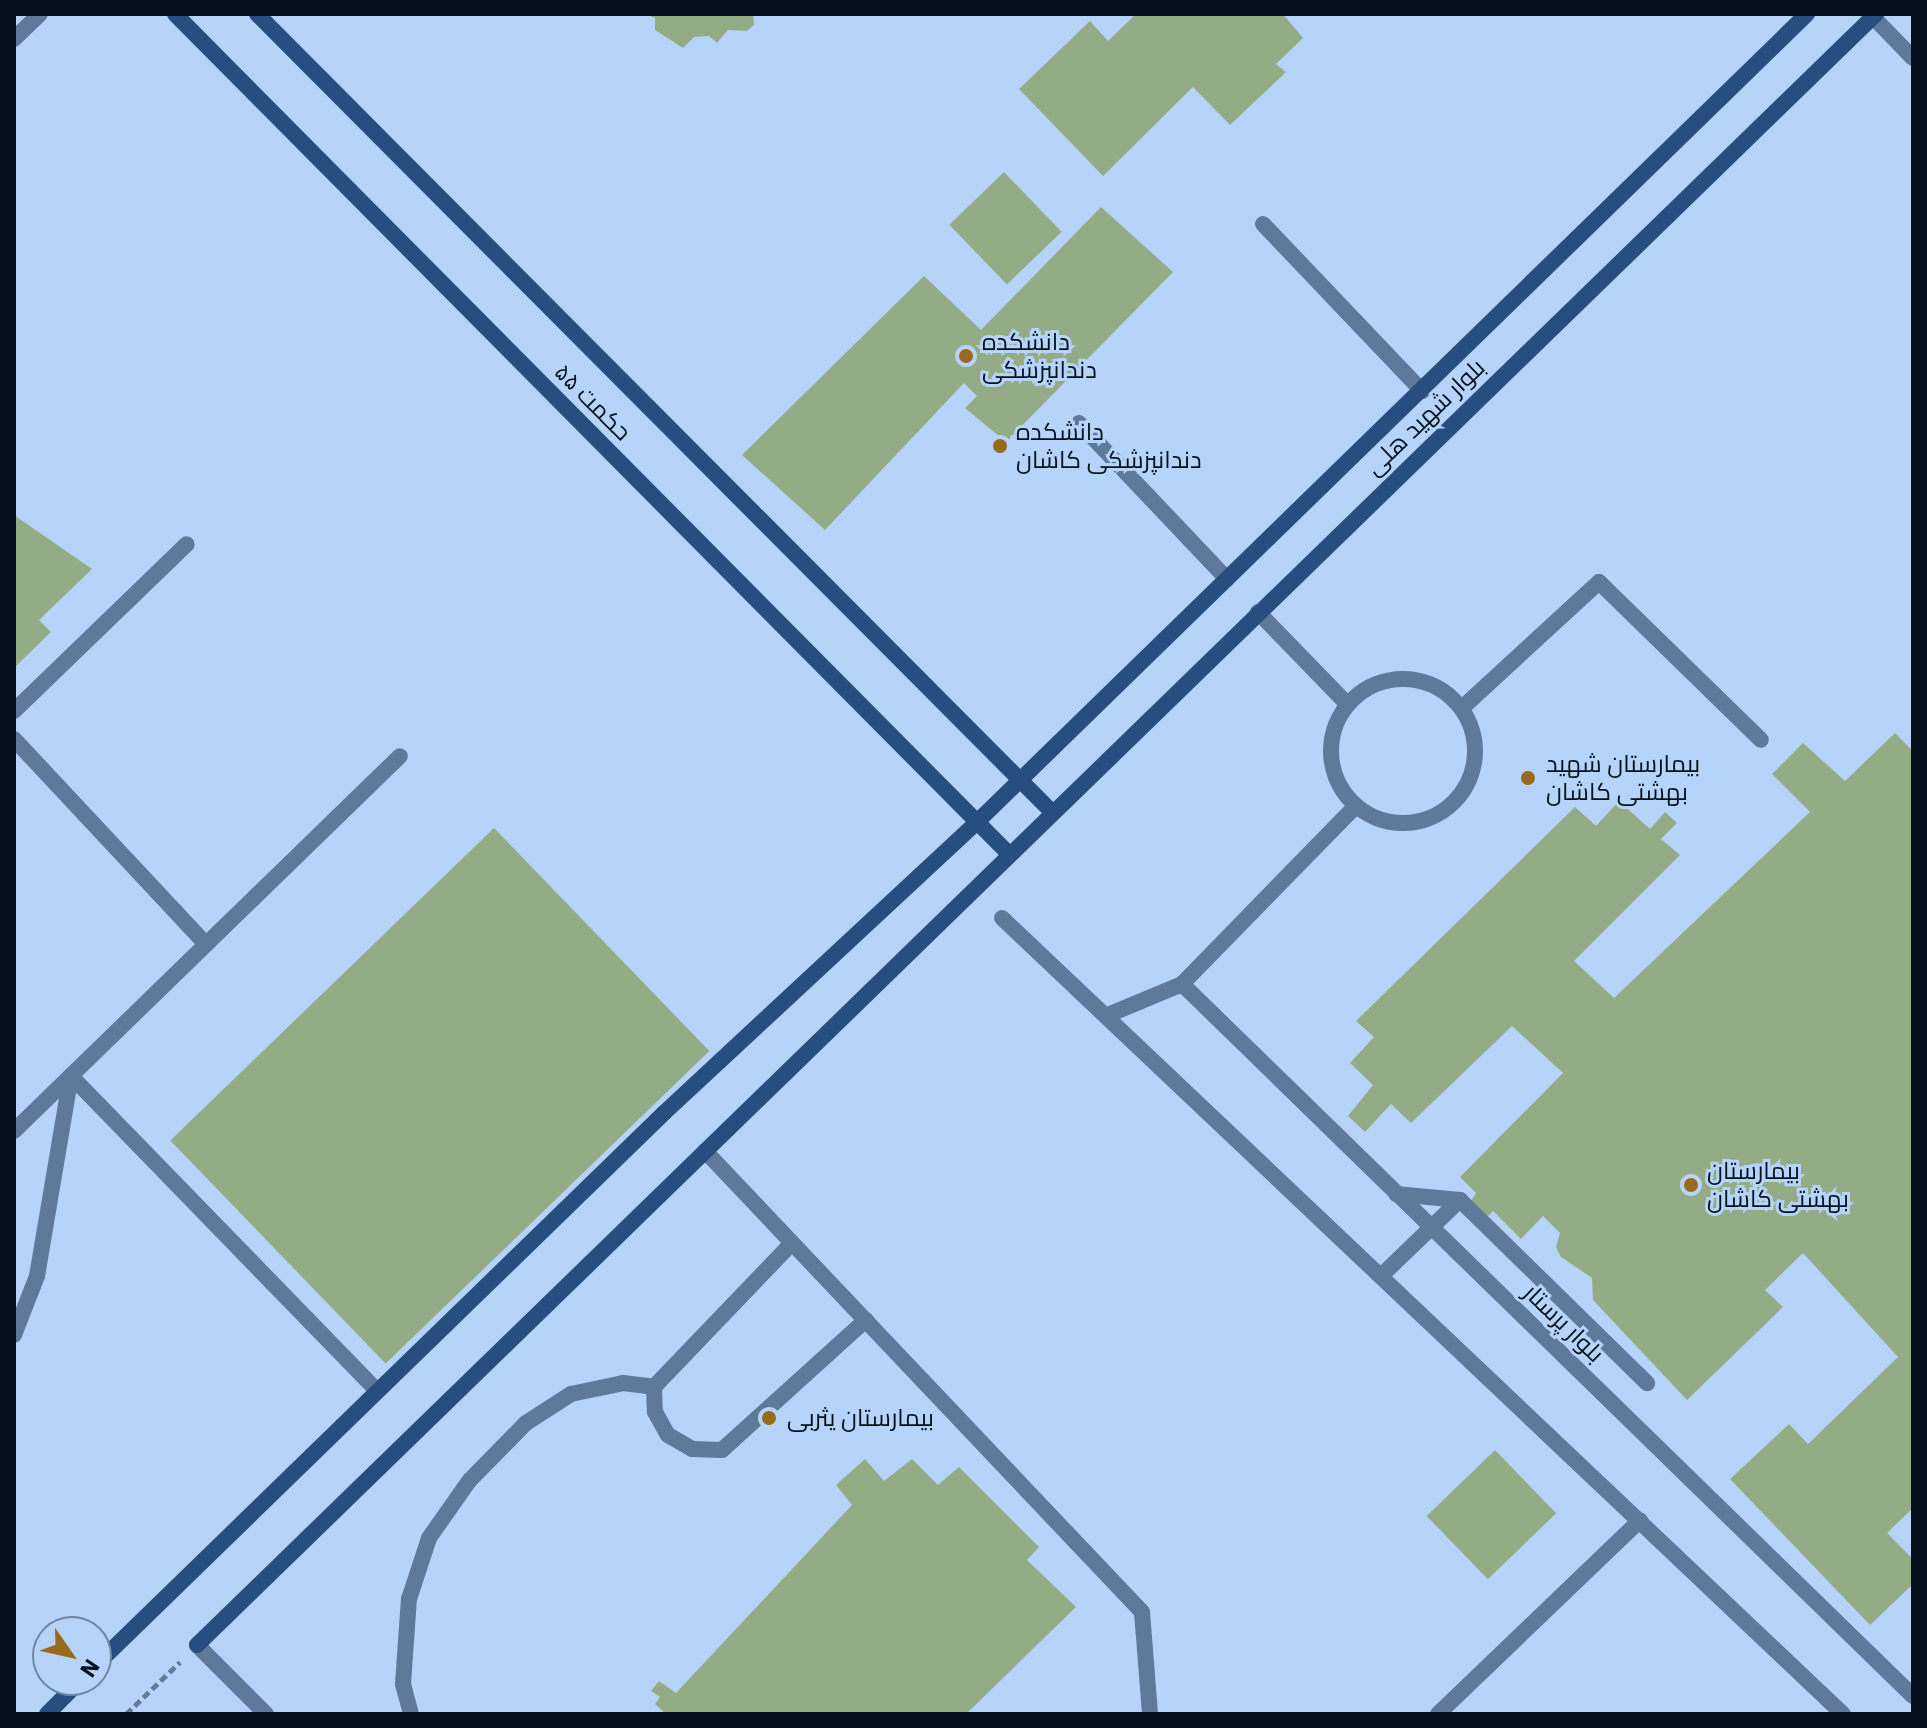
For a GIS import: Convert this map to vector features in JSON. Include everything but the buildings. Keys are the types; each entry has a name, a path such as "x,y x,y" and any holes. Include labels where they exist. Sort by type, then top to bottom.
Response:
{"street":[{"path":"14,39 40,14"},
{"name":"حکمت ۵۵","path":"175,14 1010,855"},
{"name":"حکمت ۵۵","path":"257,14 1053,813"},
{"name":"بلوار شهید هلی","path":"112,1649 664,1113 976,823 1807,14"},
{"path":"1873,15 1913,58"},
{"name":"بلوار شهید هلی","path":"197,1645 1873,15"},
{"path":"1263,224 1422,391"},
{"path":"1079,423 1227,579"},
{"path":"14,711 187,544"},
{"path":"1462,708 1599,582 1761,740"},
{"path":"1258,612 1348,705"},
{"path":"1401,678 1445,691 1462,708 1476,754 1459,798 1418,823 1394,824 1356,806 1337,783 1331,760 1332,735 1348,705 1377,683 1401,678"},
{"path":"14,739 206,944"},
{"path":"14,1131 400,756"},
{"path":"1108,1015 1182,984 1356,806"},
{"path":"1002,918 1383,1274 1843,1714"},
{"name":"بلوار پرستار","path":"1182,984 1913,1696"},
{"path":"71,1076 377,1391"},
{"path":"14,1335 37,1276 71,1076"},
{"path":"705,1151 1142,1612 1150,1714"},
{"path":"1396,1194 1460,1200 1647,1383"},
{"path":"1383,1274 1460,1200"},
{"path":"792,1243 654,1387 655,1412 668,1435 692,1449 722,1450 866,1320"},
{"path":"411,1714 403,1684 409,1599 429,1538 469,1481 526,1423 571,1394 623,1383 654,1387"},
{"path":"1438,1714 1640,1520"},
{"path":"1138,1714 1142,1612"},
{"path":"197,1645 266,1714"},
{"path":"47,1714 65,1696"}],"path":[{"path":"126,1714 197,1645"}],"place":[{"name":"دانشکده دندانپزشکی","path":"966,356"},
{"name":"دانشکده دندانپزشکی کاشان","path":"1000,446"},
{"name":"بیمارستان شهید بهشتی کاشان","path":"1528,778"},
{"name":"بیمارستان بهشتی کاشان","path":"1691,1185"},
{"name":"بیمارستان یثربی","path":"769,1418"}]}
